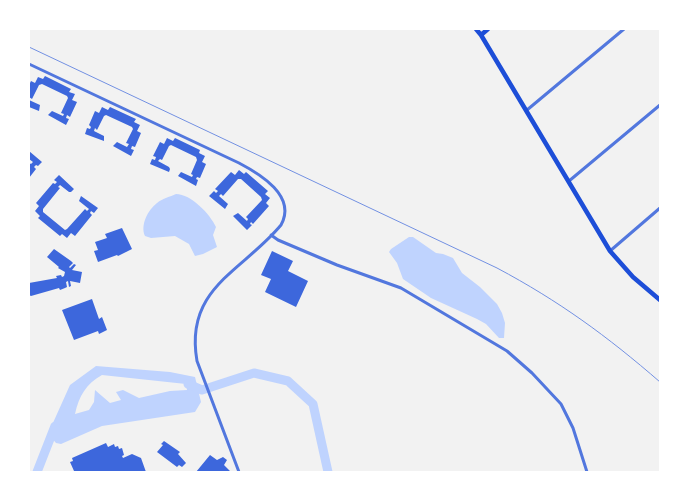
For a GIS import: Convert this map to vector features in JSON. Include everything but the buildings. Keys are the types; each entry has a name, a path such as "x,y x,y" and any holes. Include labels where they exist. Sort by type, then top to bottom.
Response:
{"main road":[{"path":"476,29 527,110 610,251 633,277 660,300"},
{"path":"481,35 488,29"}],"street":[{"path":"527,110 624,29"},
{"path":"29,64 254,171 278,192 285,207 283,222 216,285 202,309 197,325 195,346 197,361 239,472"},
{"path":"568,182 660,105"},
{"path":"610,251 660,208"},
{"path":"271,235 278,240 333,263 401,288 512,355 561,404 573,428 587,472"}],"water":[{"path":"176,194 188,197 194,201 209,216 216,227 213,235 217,247 195,256 189,244 175,236 151,238 145,236 144,223 151,210 159,201"},
{"path":"409,237 413,237 436,253 453,258 462,273 497,304 505,323 504,338 499,338 486,324 431,298 403,279 397,263 389,252"},
{"path":"96,366 170,372 195,377 201,402 195,412 102,426 61,444 56,443 48,434 70,385","holes":["102,375 186,384 187,390 170,391 139,398 123,390 116,392 121,400 110,403 95,390 94,402 89,410 75,414 84,391"]}],"waterway":[{"path":"188,384 202,390 254,373 288,381 313,404 328,472"},
{"path":"37,472 55,426"}],"railway":[{"path":"29,47 520,280 582,320 621,349 660,382"}]}
